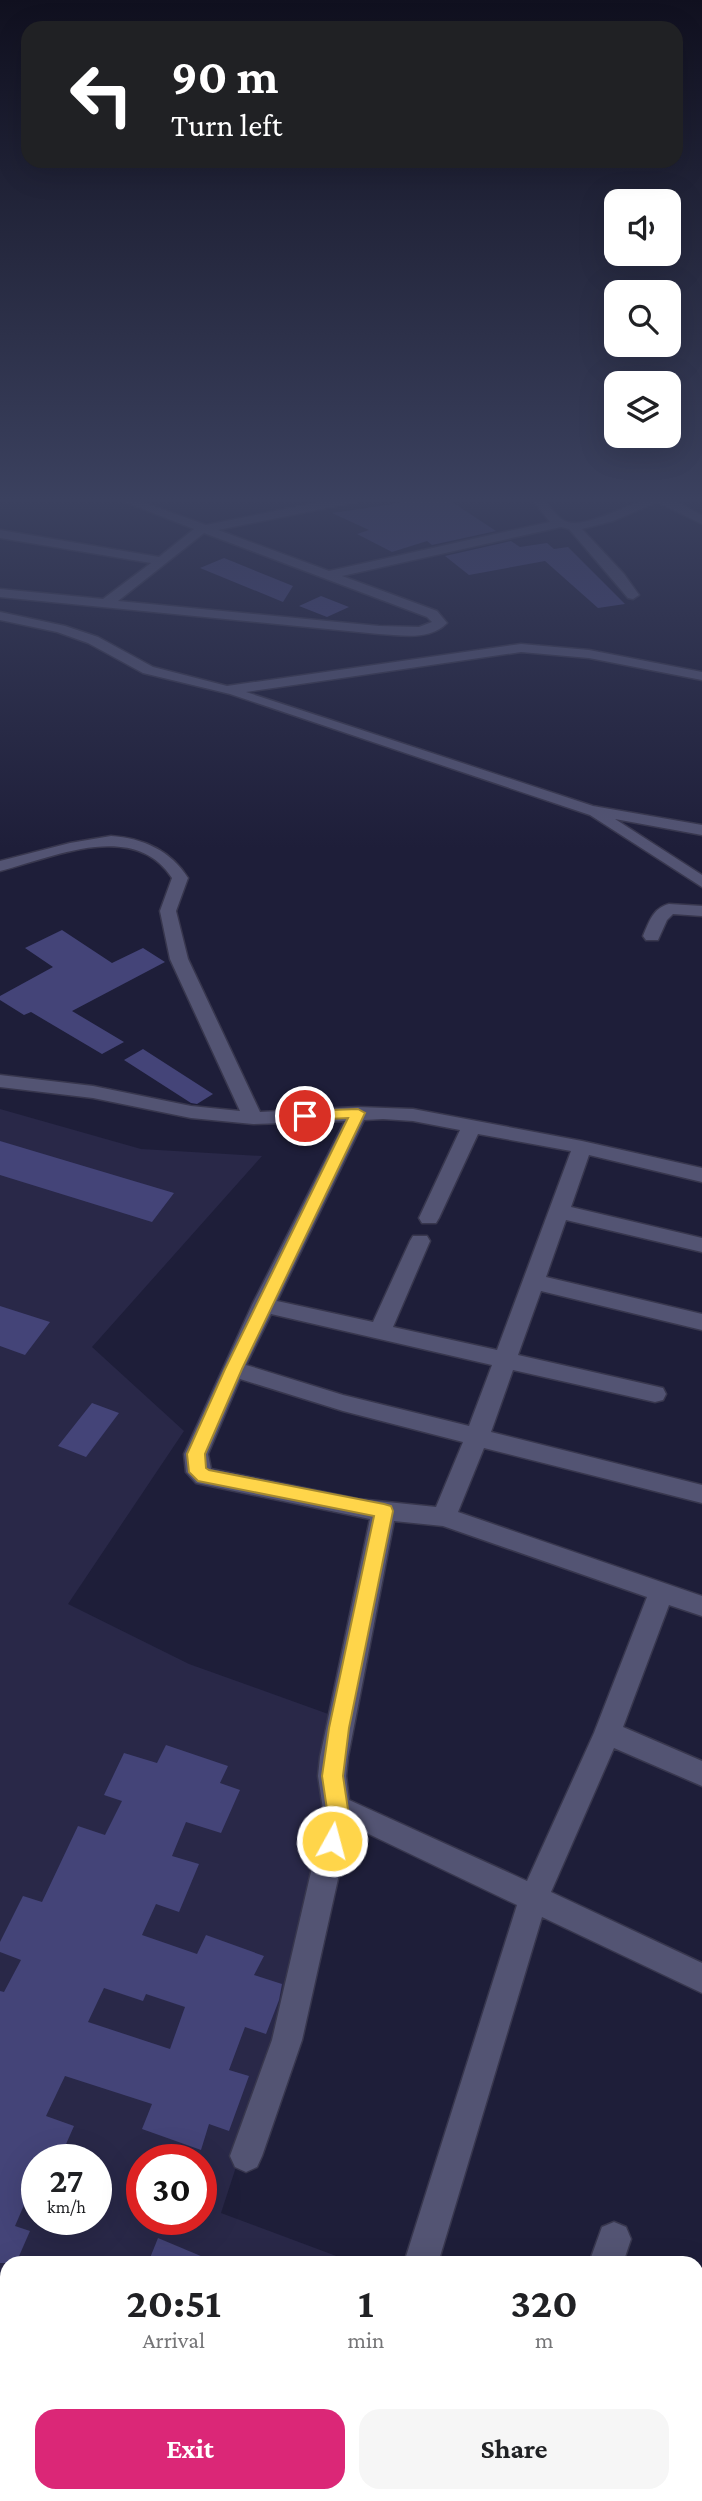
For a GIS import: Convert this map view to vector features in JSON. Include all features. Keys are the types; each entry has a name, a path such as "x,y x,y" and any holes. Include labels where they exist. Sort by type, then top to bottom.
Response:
{"street":[{"path":"207,615 379,631 423,631 433,628 440,622 433,615"},
{"path":"0,616 93,640 148,670 227,690 590,810 702,830"},
{"path":"227,690 521,648 565,650 613,657 702,676"},
{"path":"590,810 702,882"},
{"path":"0,866 112,841 142,849 165,858 174,865 180,878 168,911 179,960 253,1118"},
{"path":"652,936 659,918 669,909 702,911"},
{"path":"0,1081 93,1092 191,1112 253,1118 358,1113 413,1115 582,1147 702,1175"},
{"path":"358,1113 233,1369 196,1454 198,1472 204,1476 384,1511 444,1517 702,1606"},
{"path":"429,1218 472,1126"},
{"path":"444,1517 477,1437 582,1147"},
{"path":"559,1212 702,1245"},
{"path":"380,1332 420,1241"},
{"path":"532,1281 702,1322"},
{"path":"263,1305 654,1394"},
{"path":"233,1369 343,1404 702,1494"},
{"path":"246,2156 287,2040 338,1816 332,1776 334,1757 384,1511"},
{"path":"423,2256 533,1899 607,1733 661,1594"},
{"path":"607,1733 702,1774"},
{"path":"338,1816 351,1812 702,1978"}],"shaded area":[{"path":"0,1109 141,1149 262,1156 92,1347 184,1431 68,1604 189,1664 331,1715 318,1840 282,2026 221,2213 336,2256 0,2256"}],"building":[{"path":"62,930 112,963 143,948 165,962 72,1011 124,1042 102,1054 31,1012 24,1015 0,1000 0,996 53,967 25,948"},
{"path":"143,1049 213,1094 197,1104 191,1103 124,1060"},
{"path":"0,1141 174,1193 152,1222 0,1175"},
{"path":"0,1306 50,1322 25,1355 0,1346"},
{"path":"92,1403 119,1413 86,1457 58,1446"},
{"path":"166,1745 228,1766 220,1783 240,1790 221,1833 186,1822 172,1856 199,1864 179,1912 156,1904 142,1935 197,1954 206,1935 264,1956 254,1975 282,1984 279,2000 266,2034 245,2027 229,2070 249,2076 229,2131 209,2124 203,2144 184,2144 142,2129 152,2104 65,2076 46,2116 74,2126 66,2144 21,2144 21,2212 15,2226 21,2228 21,2235 28,2235 19,2256 0,2256 0,1991 4,1992 21,1960 0,1952 0,1942 23,1896 42,1902 78,1826 105,1835 122,1801 104,1795 124,1753 157,1763","holes":["104,1988 143,2001 146,1994 185,2007 170,2049 88,2022"]},
{"path":"158,2238 201,2256 151,2256"}],"route":[{"path":"305,1116 358,1113 233,1369 196,1454 196,1463 198,1472 204,1476 384,1511 334,1757 332,1776 338,1816 332,1841"}]}
